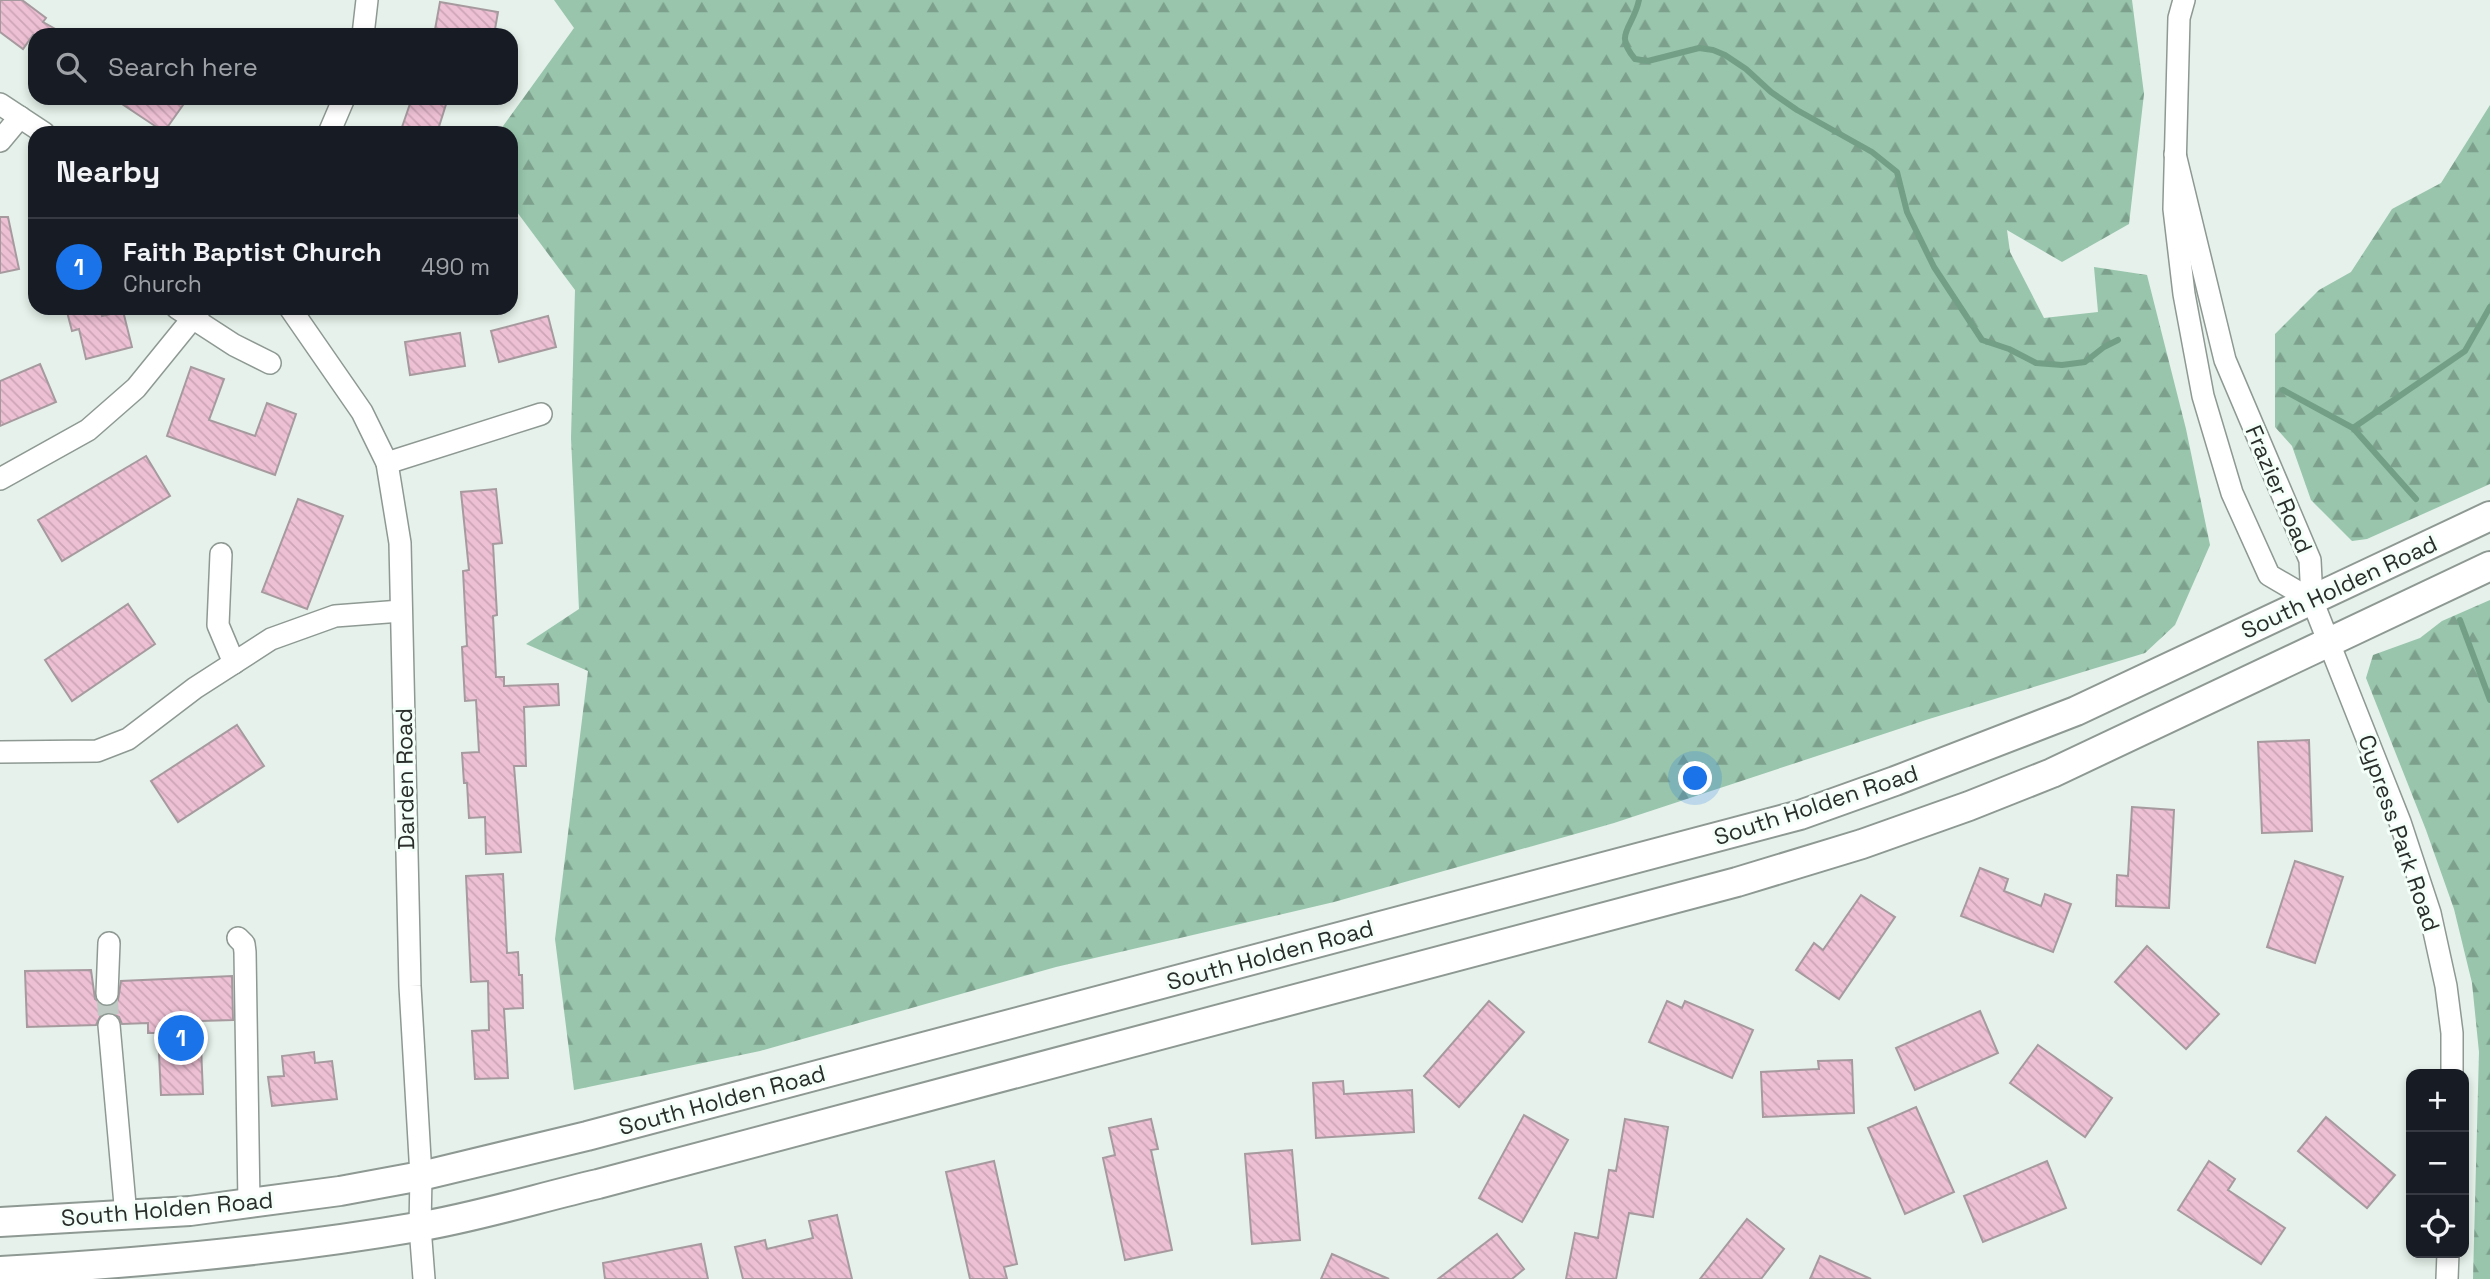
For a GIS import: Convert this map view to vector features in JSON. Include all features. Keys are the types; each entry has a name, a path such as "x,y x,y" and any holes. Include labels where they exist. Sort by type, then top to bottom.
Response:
{"main road":[{"name":"South Holden Road","path":"0,1222 190,1211 421,1176 587,1136 1800,815 2076,711 2490,516"},
{"name":"South Holden Road","path":"0,1271 126,1264 221,1255 420,1227 598,1184 1684,896 1862,844 2052,773 2490,566"}],"street":[{"path":"364,28 368,0"},
{"name":"Frazier Road","path":"2184,0 2179,18 2174,209 2184,295 2203,396 2232,493 2269,576 2312,600"},
{"path":"0,104 34,126"},
{"path":"332,126 341,105"},
{"path":"0,141 20,117"},
{"name":"Frazier Road","path":"2175,154 2225,360 2310,560 2312,600"},
{"path":"0,480 88,430 136,388 187,315"},
{"path":"195,315 234,345 270,363"},
{"name":"Darden Road","path":"295,315 362,412 387,464 400,543 410,986 424,1279"},
{"path":"387,464 541,414"},
{"path":"220,554 218,625 234,663"},
{"name":"Cypress Park Road","path":"2312,600 2400,822 2430,913 2446,986 2452,1032 2452,1069"},
{"path":"0,752 97,751 128,739 195,688 271,639 335,617 401,611"},
{"path":"238,938 244,944 245,952 249,1203"},
{"path":"107,993 109,943"},
{"path":"109,1026 127,1216"},
{"path":"2447,1279 2448,1258"}],"green space":[{"path":"554,0 2132,0 2144,94 2129,224 2062,262 2007,230 2010,252 2044,318 2098,312 2094,267 2147,275 2186,429 2210,545 2175,625 2145,653 1929,719 1614,823 1334,902 1056,967 760,1051 574,1090 555,939 588,671 526,644 579,609 571,438 575,290 518,213 518,126 503,126 574,28"},
{"path":"2490,105 2490,484 2367,539 2352,541 2311,500 2292,446 2275,427 2275,334 2319,290 2351,272 2392,209 2441,183"},
{"path":"2490,600 2490,1279 2473,1279 2479,1052 2472,983 2454,909 2366,678 2373,655 2420,638 2442,621"}],"building":[{"path":"0,0 22,0 46,18 43,22 54,28 28,28 28,42 23,49 0,32"},
{"path":"440,2 498,12 495,28 435,28"},
{"path":"124,105 183,105 168,126 155,126"},
{"path":"410,105 446,105 439,126 402,126"},
{"path":"0,217 8,217 19,269 0,273"},
{"path":"68,315 124,315 132,347 86,359 79,329 72,331"},
{"path":"548,316 556,347 499,362 491,331"},
{"path":"460,333 465,366 410,375 405,342"},
{"path":"40,364 56,402 0,426 0,381"},
{"path":"191,367 224,379 209,420 255,436 267,403 296,414 275,475 167,436"},
{"path":"146,456 170,496 62,561 38,520"},
{"path":"496,489 502,543 493,544 497,615 493,616 496,677 504,677 504,686 558,684 559,705 524,707 526,766 514,766 521,852 486,854 485,817 469,818 467,783 464,783 462,753 479,752 476,700 465,701 462,647 467,646 463,571 469,570 461,492"},
{"path":"298,499 343,516 307,609 262,592"},
{"path":"128,604 155,644 72,701 45,660"},
{"path":"237,725 264,766 178,822 151,781"},
{"path":"2309,740 2312,831 2262,833 2258,742"},
{"path":"2132,807 2174,810 2169,908 2116,906 2117,875 2128,876"},
{"path":"2295,861 2343,877 2315,963 2267,947"},
{"path":"1980,868 2008,879 2004,891 2041,906 2045,894 2071,904 2053,952 1961,916"},
{"path":"503,874 507,953 518,952 523,1008 504,1009 508,1078 475,1079 472,1031 489,1030 488,981 471,982 466,876"},
{"path":"1861,895 1895,917 1839,999 1796,970 1814,943 1823,950"},
{"path":"2147,946 2219,1014 2186,1049 2115,982"},
{"path":"91,970 95,999 106,1007 114,1005 118,1000 121,981 232,976 233,1020 200,1021 203,1094 161,1095 158,1033 148,1033 148,1023 122,1024 119,1017 109,1012 101,1015 96,1025 27,1027 25,971"},
{"path":"1489,1001 1524,1032 1459,1107 1424,1076"},
{"path":"1667,1001 1682,1008 1685,1001 1753,1030 1732,1078 1649,1042"},
{"path":"1980,1011 1998,1053 1915,1090 1896,1048"},
{"path":"2038,1045 2112,1098 2085,1137 2010,1083"},
{"path":"314,1052 315,1063 332,1061 337,1099 272,1106 268,1077 284,1076 282,1056"},
{"path":"1852,1060 1854,1113 1763,1117 1761,1072 1819,1069 1818,1061"},
{"path":"1343,1081 1344,1094 1412,1090 1414,1132 1316,1138 1313,1083"},
{"path":"1916,1107 1954,1192 1905,1214 1868,1128"},
{"path":"1524,1115 1568,1140 1522,1222 1479,1198"},
{"path":"2326,1117 2395,1175 2367,1208 2298,1151"},
{"path":"1151,1119 1158,1149 1151,1150 1172,1250 1125,1260 1103,1158 1115,1155 1109,1128"},
{"path":"1625,1119 1668,1127 1653,1217 1629,1213 1616,1279 1566,1279 1575,1233 1598,1238 1609,1170 1616,1171"},
{"path":"1292,1150 1300,1240 1252,1244 1245,1154"},
{"path":"994,1161 1017,1264 1004,1267 1007,1279 970,1279 946,1172"},
{"path":"2047,1161 2066,1208 1983,1242 1964,1196"},
{"path":"2209,1161 2235,1179 2228,1190 2285,1228 2261,1264 2178,1210"},
{"path":"837,1215 852,1279 743,1279 735,1247 765,1240 767,1249 813,1238 809,1221"},
{"path":"1747,1219 1784,1249 1761,1279 1700,1279"},
{"path":"1497,1234 1524,1269 1512,1279 1438,1279"},
{"path":"701,1244 708,1279 605,1279 603,1263"},
{"path":"1332,1254 1389,1279 1321,1279"},
{"path":"1820,1256 1871,1279 1810,1279"}],"waterway":[{"path":"1639,0 1625,37 1635,59 1648,61 1699,48 1725,55 1797,110 1872,152 1897,172 1907,212 1934,267 1982,340 2009,349 2036,363 2062,365 2085,362 2118,340"},
{"path":"2353,428 2465,351 2490,307"},
{"path":"2283,390 2353,428 2416,499"},
{"path":"2460,620 2490,700"}],"tunnel":[{"path":"107,994 109,1025"}],"place":[{"name":"Faith Baptist Church","path":"181,1038"}]}
